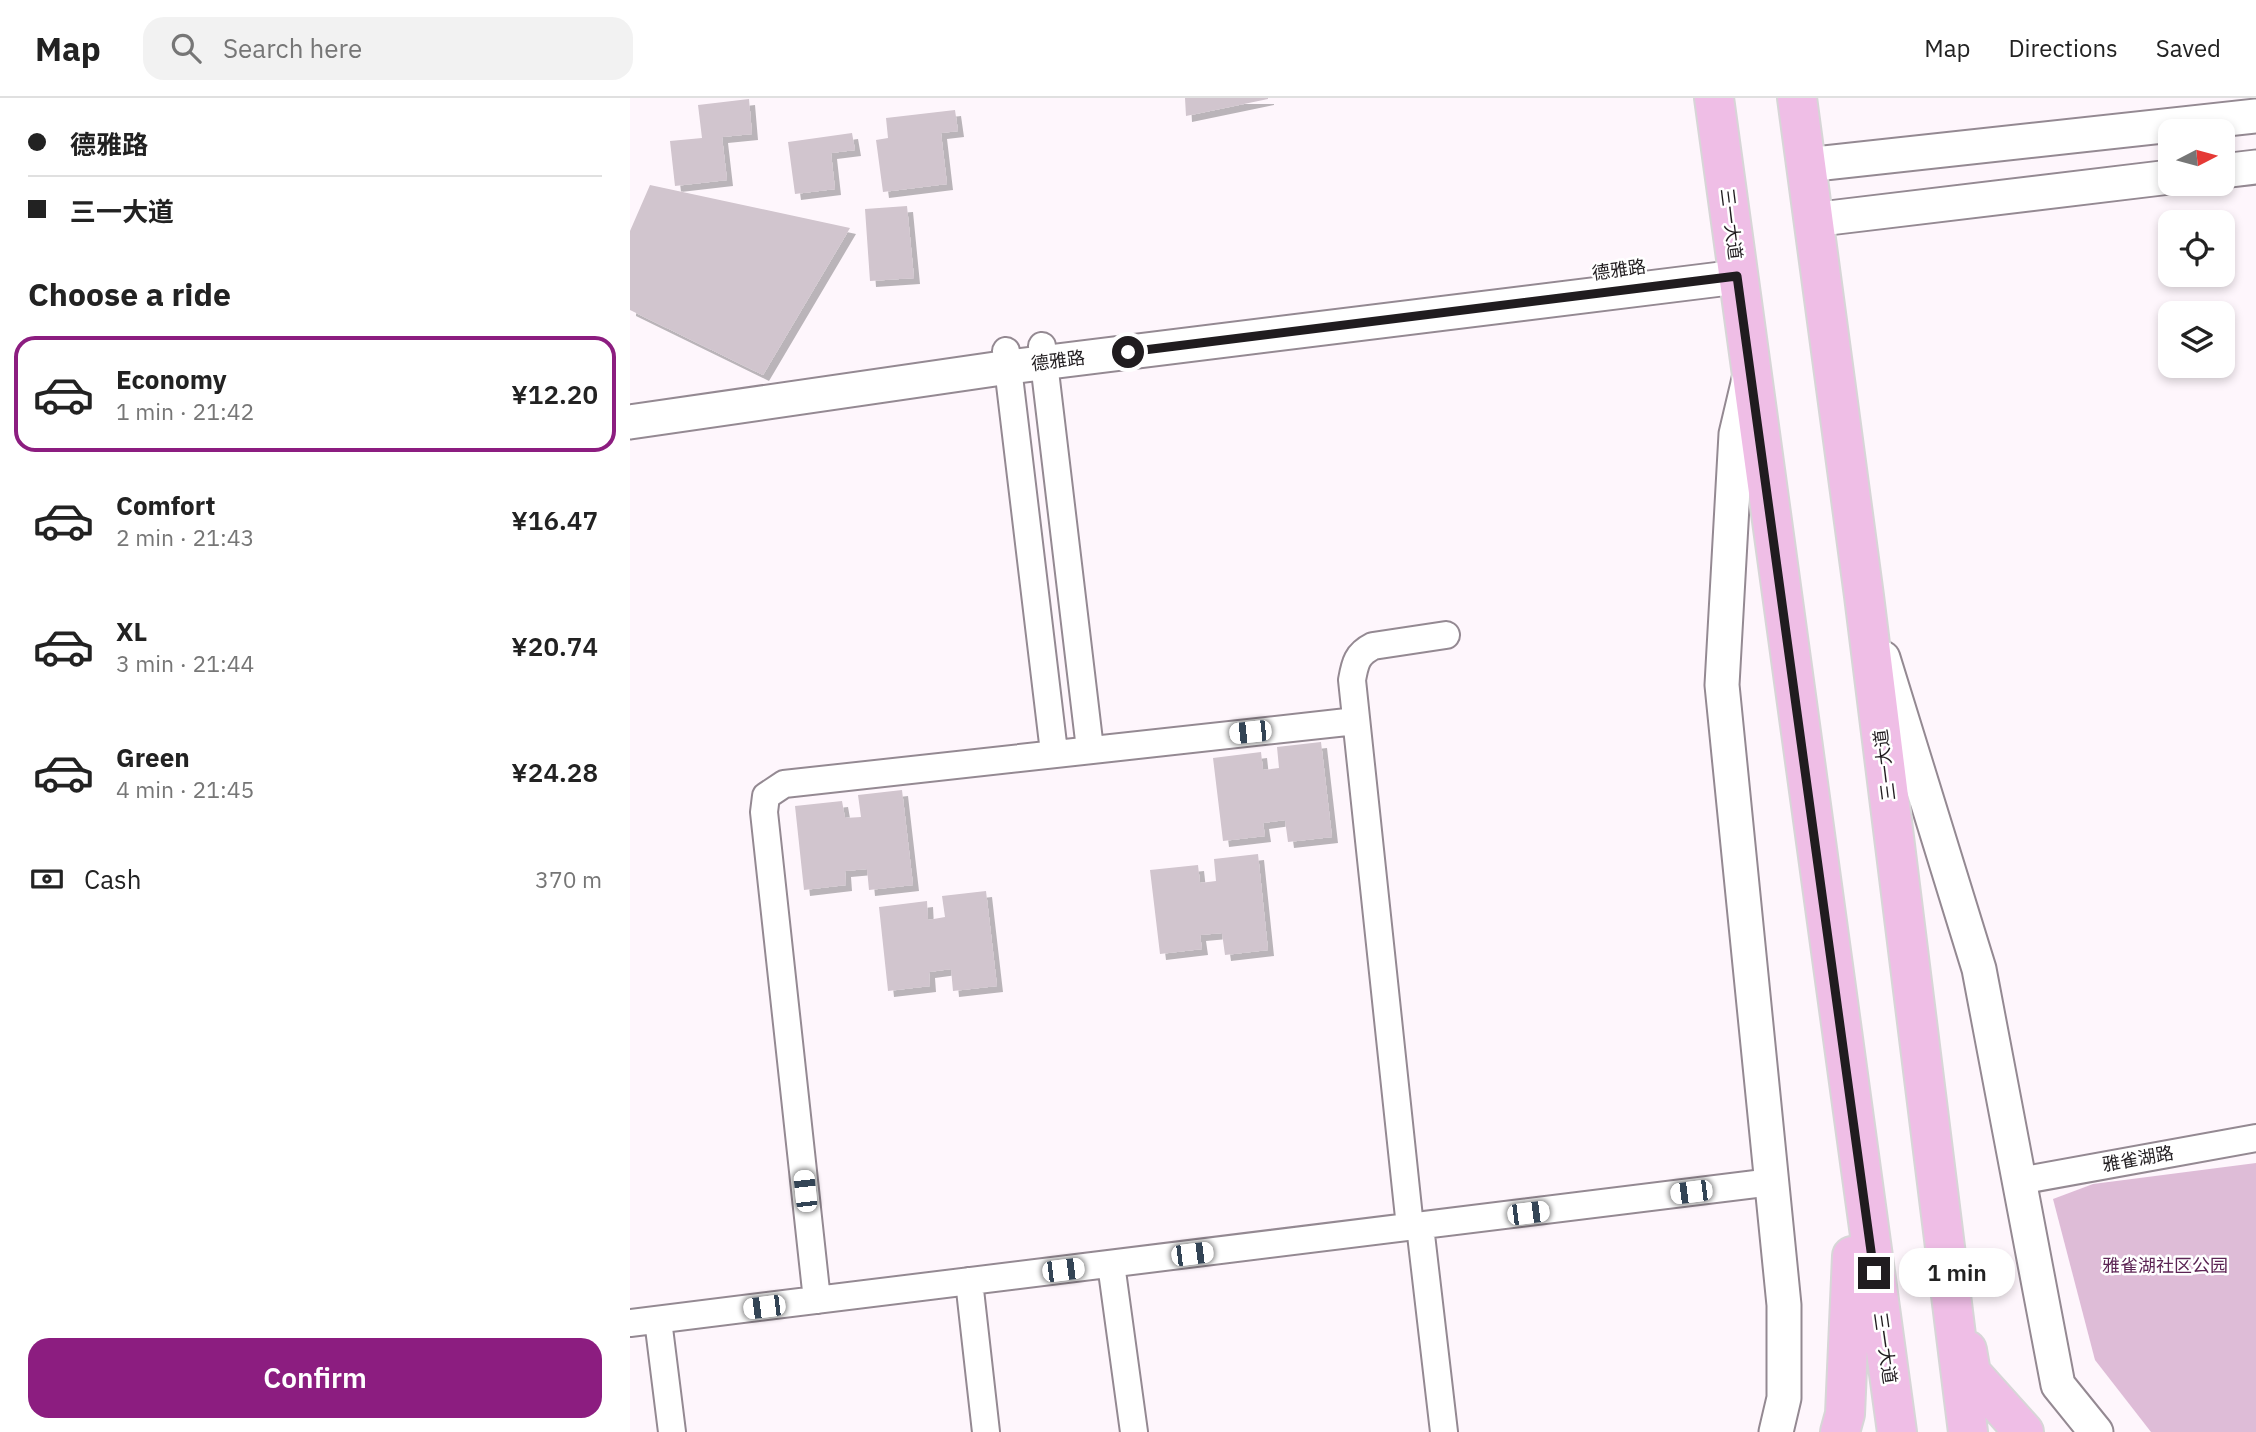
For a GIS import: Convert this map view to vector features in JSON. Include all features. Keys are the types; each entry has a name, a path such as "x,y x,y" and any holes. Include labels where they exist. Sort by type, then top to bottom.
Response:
{"highway":[{"name":"三一大道","path":"1714,98 1897,1432"},
{"name":"三一大道","path":"1797,98 1864,596 1968,1432"},
{"path":"1919,1047 1971,1373 2024,1432"},
{"path":"1840,1432 1845,1414 1852,1310 1852,1114"}],"street":[{"path":"1807,165 2256,116"},
{"path":"2235,169 2256,167"},
{"path":"1812,219 2158,178"},
{"name":"德雅路","path":"630,404 1736,266"},
{"path":"1044,354 1090,749"},
{"name":"德雅路","path":"630,422 1007,359"},
{"path":"1007,359 1054,752"},
{"path":"1750,373 1736,434 1722,685 1784,1305 1784,1398 1776,1432"},
{"path":"1864,596 1979,969 2057,1385 2096,1432"},
{"path":"1444,1432 1415,1227 1352,680 1355,662 1363,651 1381,642 1446,635"},
{"path":"817,1300 764,812 766,796 784,784 1054,752 1356,721"},
{"name":"雅雀湖路","path":"2019,1181 2256,1138"},
{"path":"630,1323 1772,1182"},
{"path":"1111,1264 1133,1432"},
{"path":"969,1281 986,1432"},
{"path":"658,1320 672,1432"}],"green space":[{"name":"雅雀湖社区公园","path":"2256,1163 2256,1432 2151,1432 2095,1360 2053,1199 2093,1184"}],"building":[{"path":"1185,98 1268,98 1268,99 1186,116"},
{"path":"749,99 752,134 722,137 727,180 675,186 670,141 702,138 698,105"},
{"path":"955,110 958,131 941,133 947,184 883,192 876,140 888,138 886,118"},
{"path":"852,133 855,150 831,153 835,189 795,194 788,142"},
{"path":"650,185 850,228 763,375 630,310 630,231"},
{"path":"907,206 914,278 870,281 865,209"},
{"path":"1321,742 1332,837 1288,842 1285,820 1263,823 1265,836 1223,841 1213,758 1261,752 1263,770 1279,768 1277,747"},
{"path":"902,790 913,885 869,890 867,869 845,871 846,885 804,890 795,806 842,801 845,818 861,817 858,795"},
{"path":"1258,854 1268,950 1225,955 1222,933 1200,935 1202,949 1160,954 1150,870 1198,865 1200,883 1216,881 1214,859"},
{"path":"986,891 997,986 953,991 951,969 929,972 930,986 888,991 879,907 927,901 928,920 945,917 942,896"}],"route":[{"path":"1128,352 1737,276 1874,1273"}]}
